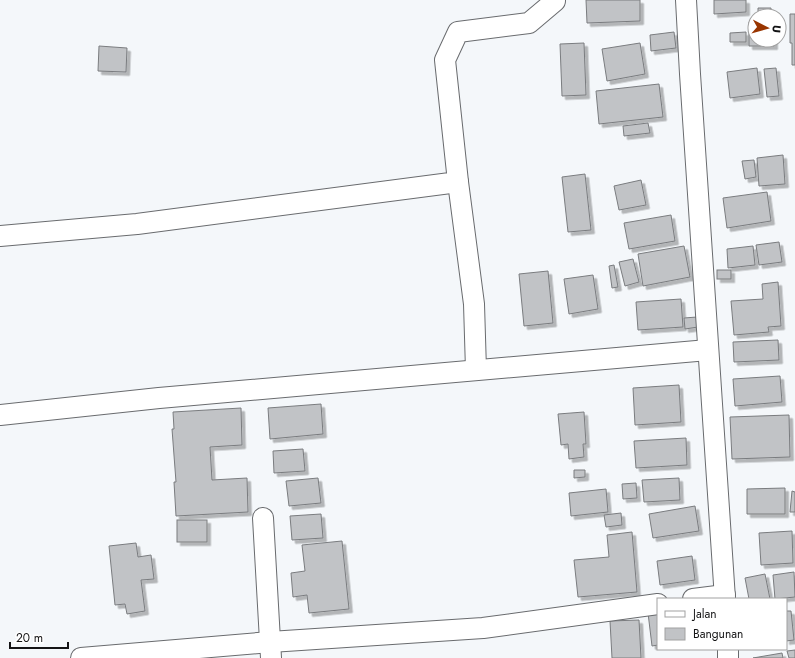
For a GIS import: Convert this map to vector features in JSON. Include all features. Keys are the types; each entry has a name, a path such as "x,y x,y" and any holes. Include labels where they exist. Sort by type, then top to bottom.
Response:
{"street":[{"path":"476,370 474,304 458,182 445,60 458,32 529,22 555,0"},
{"path":"686,0 725,597 709,598"},
{"path":"0,236 137,224 458,182"},
{"path":"0,415 159,398 708,350"},
{"path":"263,518 271,650"},
{"path":"81,658 271,650 483,628 657,604"}],"building":[{"path":"586,0 640,0 640,21 587,23"},
{"path":"714,0 746,0 746,12 714,14"},
{"path":"790,14 795,14 795,65 792,65"},
{"path":"674,32 676,48 651,51 650,35"},
{"path":"746,32 746,42 730,42 730,33"},
{"path":"584,43 586,95 562,96 560,44"},
{"path":"640,43 645,74 607,81 602,49"},
{"path":"99,46 127,48 126,72 98,71"},
{"path":"757,68 760,94 730,98 727,72"},
{"path":"776,68 779,96 767,97 764,69"},
{"path":"659,84 663,117 599,124 596,91"},
{"path":"648,123 650,133 624,136 623,126"},
{"path":"783,155 785,184 759,186 757,158"},
{"path":"754,160 756,177 745,179 742,161"},
{"path":"585,174 591,230 568,232 562,177"},
{"path":"641,180 646,205 619,210 614,186"},
{"path":"767,192 771,221 727,228 723,198"},
{"path":"671,215 675,241 629,249 624,223"},
{"path":"779,242 782,262 759,265 756,245"},
{"path":"684,246 690,277 643,286 638,254"},
{"path":"753,246 755,265 728,268 727,249"},
{"path":"633,259 639,282 625,286 619,262"},
{"path":"614,265 618,287 612,288 609,266"},
{"path":"717,270 731,270 731,279 717,279"},
{"path":"548,271 553,323 524,326 519,274"},
{"path":"593,275 598,309 569,314 564,279"},
{"path":"778,282 781,326 768,327 769,332 734,335 731,301 763,299 762,284"},
{"path":"681,299 683,327 638,330 636,302"},
{"path":"697,317 698,327 685,329 684,318"},
{"path":"778,340 779,360 734,362 733,342"},
{"path":"780,376 782,402 735,406 733,379"},
{"path":"679,385 681,422 635,425 633,388"},
{"path":"321,404 323,434 270,439 268,408"},
{"path":"241,408 242,445 210,447 212,480 247,478 248,512 176,516 174,482 176,482 172,429 174,429 173,412"},
{"path":"584,412 586,444 583,444 584,457 569,459 568,444 561,445 558,414"},
{"path":"789,415 790,457 732,459 730,417"},
{"path":"686,438 687,465 636,468 634,441"},
{"path":"303,449 305,471 274,473 273,451"},
{"path":"574,470 585,470 585,477 574,478"},
{"path":"318,478 321,503 289,506 286,481"},
{"path":"679,478 680,500 644,502 642,480"},
{"path":"636,483 637,498 623,499 622,484"},
{"path":"785,488 785,514 747,514 747,489"},
{"path":"606,489 608,512 571,516 569,493"},
{"path":"792,491 795,492 795,512 790,512"},
{"path":"695,506 699,531 653,538 649,514"},
{"path":"621,513 622,525 606,527 604,515"},
{"path":"321,514 323,538 292,540 290,516"},
{"path":"177,520 207,520 207,542 177,542"},
{"path":"792,531 793,563 761,565 759,533"},
{"path":"632,532 637,592 578,597 574,560 609,557 607,535"},
{"path":"342,541 349,609 309,613 307,595 293,597 291,573 305,571 302,545"},
{"path":"136,543 138,557 151,555 154,579 141,580 145,611 127,614 125,604 115,605 109,546"},
{"path":"692,556 695,580 660,585 657,561"},
{"path":"794,572 795,597 775,598 773,575"},
{"path":"765,574 770,598 749,598 745,578"},
{"path":"657,611 657,645 652,646 648,613"},
{"path":"787,611 791,611 794,640 787,641"},
{"path":"639,620 641,658 612,658 610,621"},
{"path":"795,650 795,658 789,658 787,651"},
{"path":"782,653 783,658 753,658"}]}
